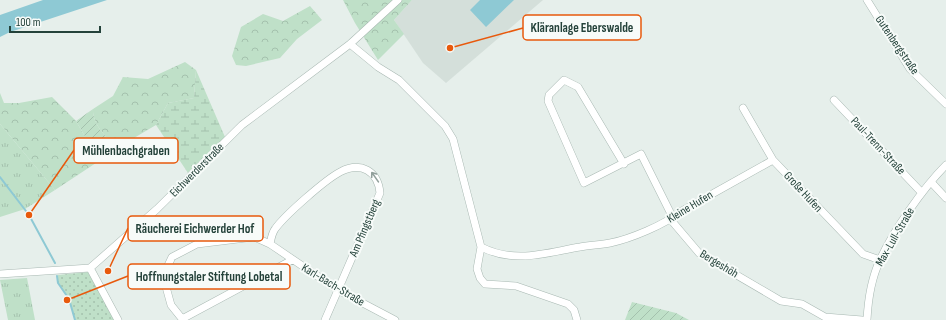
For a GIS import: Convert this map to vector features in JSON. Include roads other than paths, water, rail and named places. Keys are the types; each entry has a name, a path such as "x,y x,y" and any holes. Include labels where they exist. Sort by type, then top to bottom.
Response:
{"street":[{"name":"Eichwerderstraße","path":"90,268 157,209 242,126 350,44 398,0"},
{"name":"Gutenbergstraße","path":"867,0 910,68 946,104"},
{"path":"350,44 378,67 399,80 445,126 453,139 481,247 477,269 480,278 485,284 516,286 568,304 574,310 577,320"},
{"name":"Bergeshöh","path":"624,164 578,87 564,80 549,95 548,101 584,183 624,164 641,154 670,212 671,220 699,253 781,300 802,304 825,317 862,320"},
{"name":"Paul-Trenn-Straße","path":"834,100 922,193"},
{"name":"Große Hufen","path":"743,108 773,160 863,254 880,260"},
{"name":"Kleine Hufen","path":"481,247 505,254 521,256 545,255 616,241 671,220 680,212 773,160"},
{"name":"Max-Lull-Straße","path":"867,320 871,286 880,260 922,193 946,165"},
{"name":"Am Pfingstberg","path":"270,244 274,230 286,216 341,172 356,168 370,171 377,179 380,193 326,320"},
{"path":"931,182 946,198"},
{"name":"Karl-Bach-Straße","path":"182,319 171,305 166,292 164,276 166,267 172,257 182,250 197,244 254,237 270,244 338,290 395,320"},
{"path":"182,319 292,260"},
{"path":"0,274 90,268 118,320"}],"water":[{"path":"43,0 107,0 10,32 0,37 0,15"},
{"path":"480,0 514,0 486,27 470,10"}],"waterway":[{"path":"0,177 29,215 55,263"},
{"path":"57,276 58,283 69,299 75,320"}],"place":[{"name":"Kläranlage Eberswalde","path":"450,48"},
{"name":"Mühlenbachgraben","path":"29,215"},
{"name":"Räucherei Eichwerder Hof","path":"108,271"},
{"name":"Hoffnungstaler Stiftung Lobetal","path":"67,300"}]}
